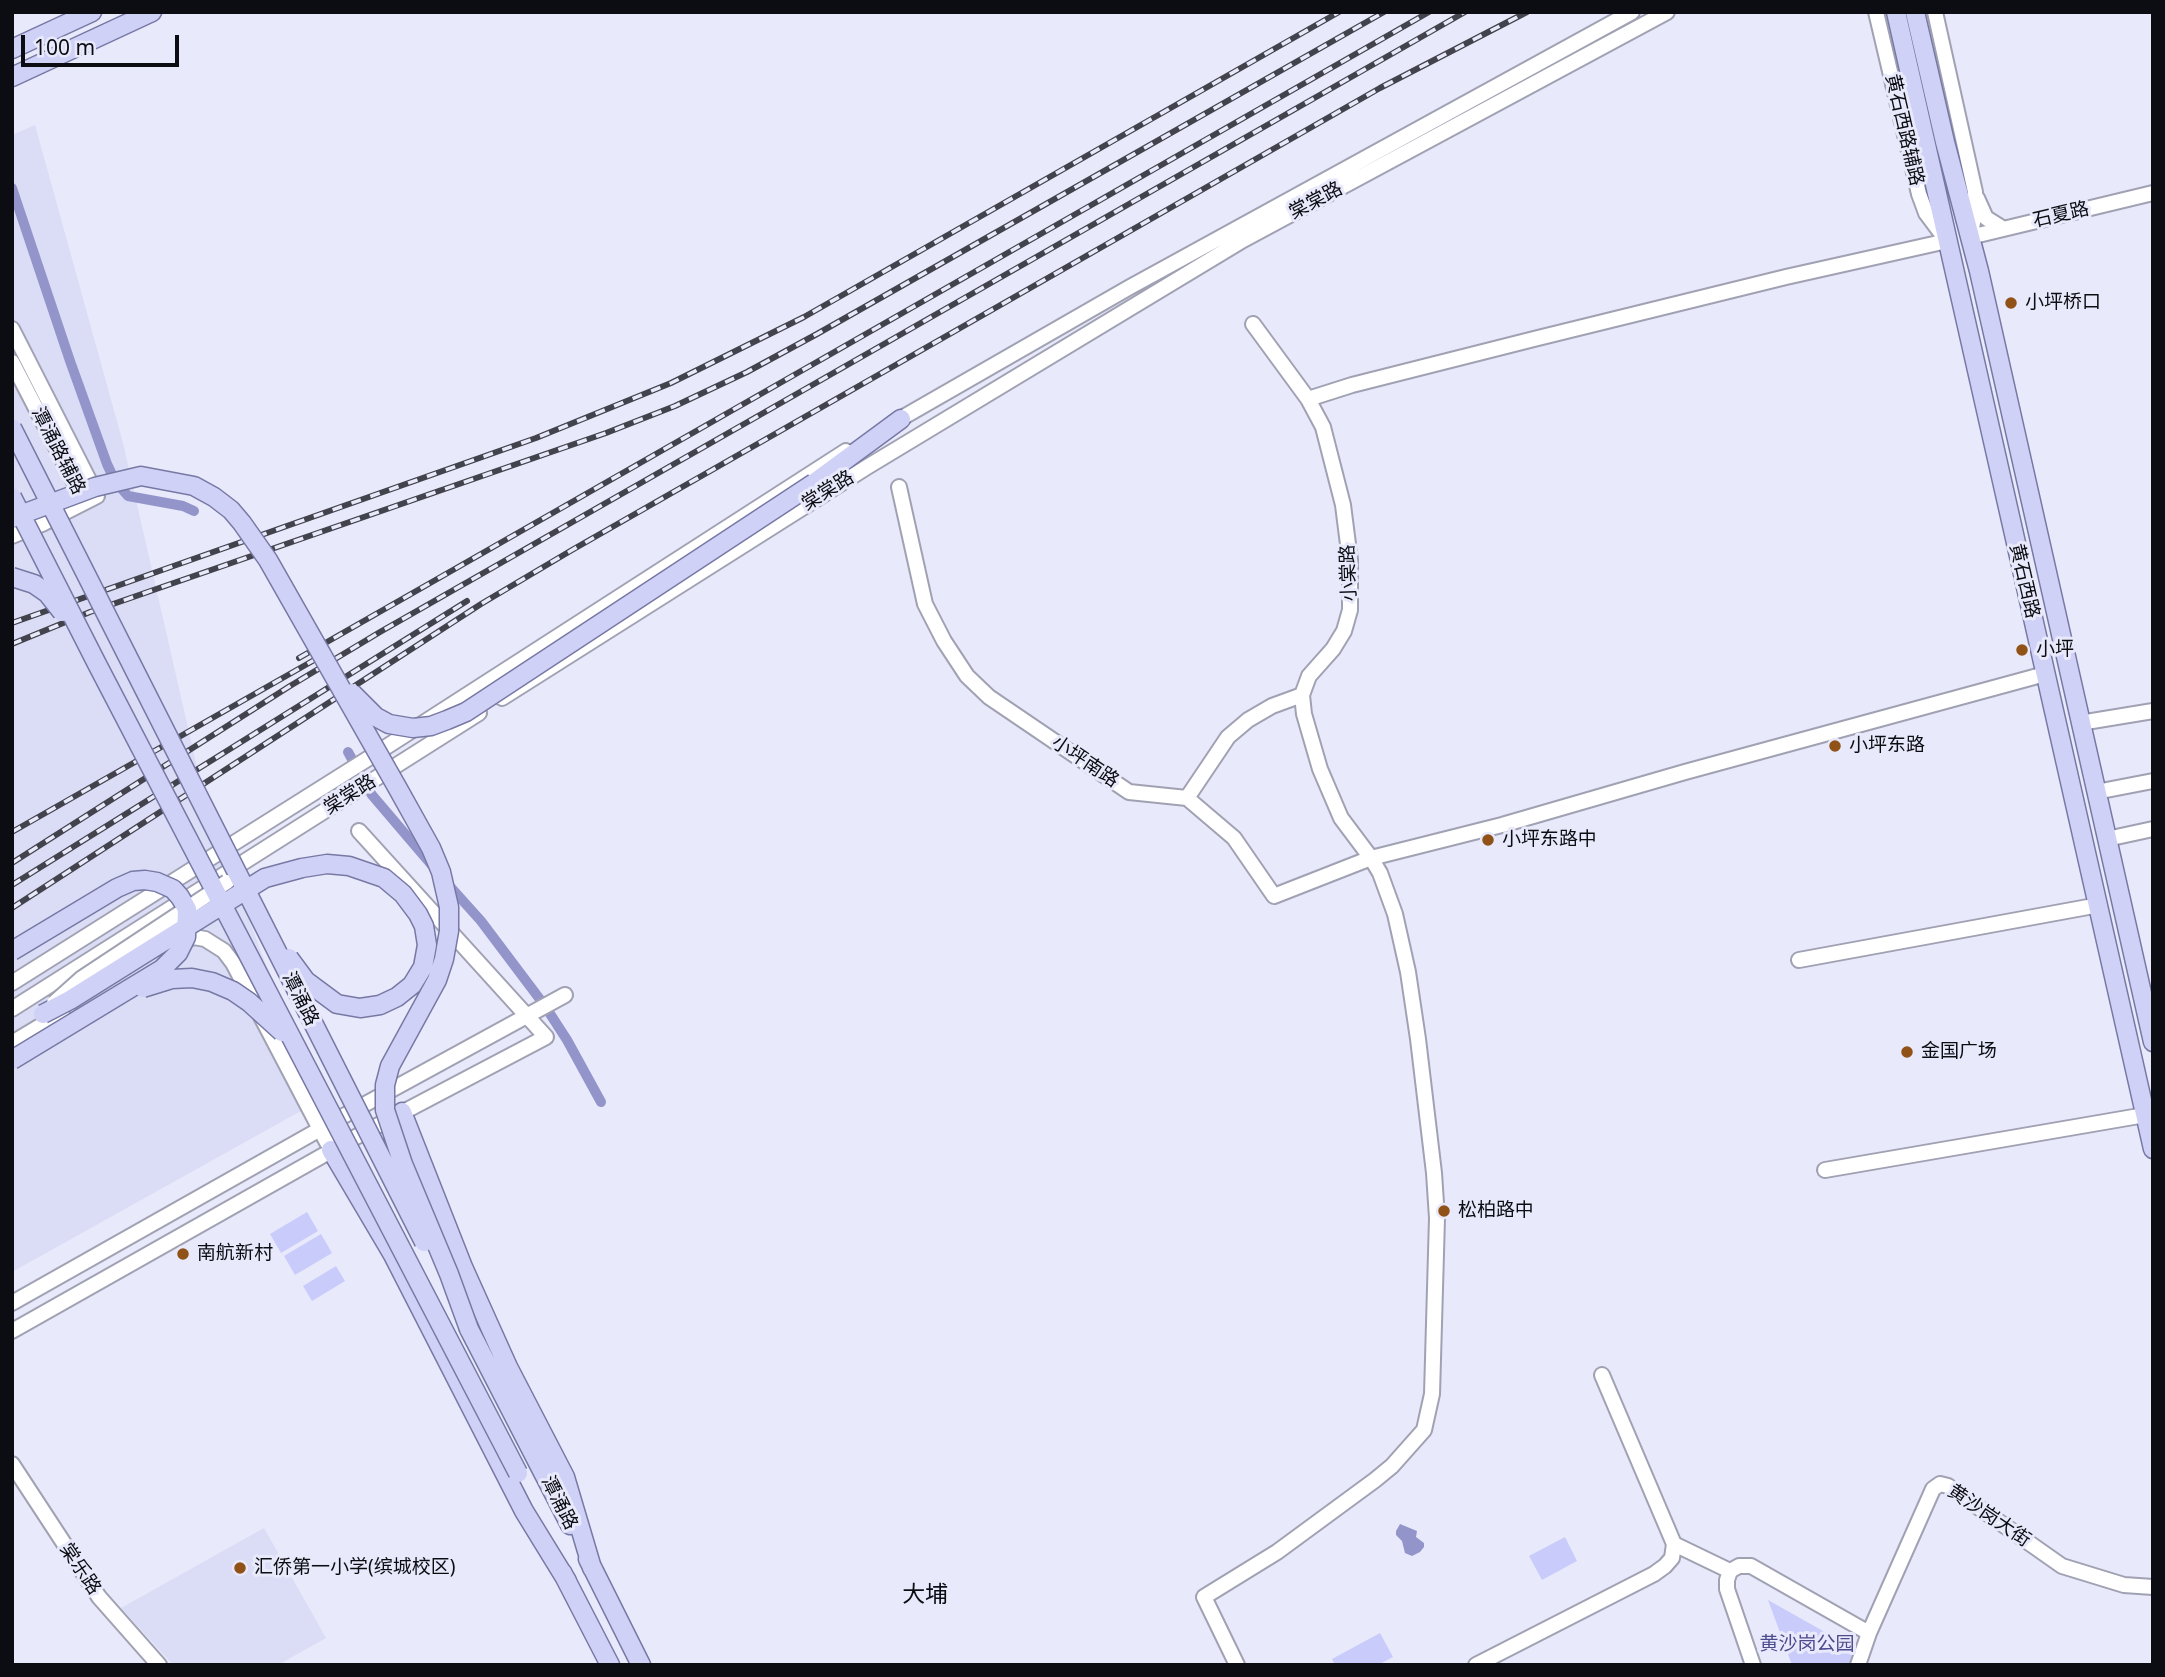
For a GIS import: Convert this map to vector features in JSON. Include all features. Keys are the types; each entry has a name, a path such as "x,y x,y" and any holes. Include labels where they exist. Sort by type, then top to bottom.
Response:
{"main road":[{"path":"12,50 92,12"},
{"path":"12,77 152,12"},
{"name":"黄石西路","path":"1896,12 2153,1149"},
{"name":"黄石西路","path":"1915,12 2017,438 2153,1042"},
{"path":"326,660 365,708 389,724 413,728 431,726 447,720 466,712 814,483 901,419"},
{"name":"潭涌路","path":"12,428 373,1145 592,1568"},
{"path":"12,518 95,486 141,476 194,486 231,510 242,523 268,560 326,660 431,848 441,872 449,907 449,931 444,959 437,980 390,1066 385,1086 385,1110 393,1139 469,1329"},
{"name":"潭涌路","path":"12,500 518,1473 567,1581"},
{"path":"12,577 34,584 47,593 97,664"},
{"path":"43,1014 70,1000 265,878 327,864 349,866 384,878 403,894 424,926 427,946 423,967 412,985 397,998 380,1005 360,1008 337,1003 306,981 253,904"},
{"path":"12,951 132,881 157,882 173,889 187,909 186,937 178,953 162,969 12,1060"},
{"path":"117,996 172,979 192,978 212,982 233,991 267,1016 282,1031 316,1083"},
{"path":"402,1112 463,1267 502,1355 565,1477 592,1568 641,1665"},
{"path":"331,1150 393,1255 524,1511 567,1581 610,1665"}],"street":[{"name":"棠棠路","path":"12,983 369,758 822,466 1130,286 1632,12"},
{"name":"棠棠路","path":"12,1009 867,467 1242,240 1667,12"},
{"name":"黄石西路辅路","path":"1876,12 1919,194 1926,213 1947,241"},
{"path":"1936,12 1975,192 1986,218 2001,228"},
{"path":"1970,237 1975,213 1975,192"},
{"name":"石夏路","path":"1970,237 2153,193"},
{"path":"1308,399 1352,385 1538,338 1786,277 1947,241"},
{"name":"小棠路","path":"1253,324 1308,399 1323,427 1347,528 1352,586 1350,610 1344,631 1333,649 1309,676 1303,695"},
{"path":"12,329 97,496 12,536"},
{"name":"潭涌路辅路","path":"12,362 85,502"},
{"name":"小坪南路","path":"899,487 925,604 944,641 967,676 989,697 1129,793 1187,798"},
{"path":"12,500 42,524"},
{"path":"1237,1665 1205,1597 1277,1552 1392,1466 1424,1430 1429,1413 1434,1353 1437,1218 1434,1173 1408,972 1389,895 1371,858 1341,818 1320,769 1304,714 1303,695 1272,706 1248,720 1228,737 1187,798 1234,838 1274,896 1371,858 1502,825 2045,674"},
{"path":"2080,723 2153,711"},
{"path":"2096,792 2153,781"},
{"path":"2107,839 2153,829"},
{"path":"12,1331 331,1150 471,1074 546,1037 359,831"},
{"path":"12,1033 43,1014 82,978 228,882 255,855"},
{"path":"12,1043 292,870"},
{"path":"1799,960 2099,905"},
{"path":"161,951 194,937 205,939 224,951 233,963 331,1150"},
{"path":"12,1303 320,1129 565,995"},
{"path":"459,1052 471,1074"},
{"path":"1825,1170 2146,1115"},
{"path":"1476,1665 1654,1574 1672,1558 1674,1544 1602,1376"},
{"name":"棠乐路","path":"12,1464 99,1597 159,1665"},
{"name":"黄沙岗大街","path":"1858,1665 1869,1633 1933,1489 1940,1484 1948,1486 2062,1566 2124,1585 2153,1587"},
{"path":"1674,1544 1728,1576"},
{"path":"1753,1665 1727,1589 1728,1576 1739,1566 1751,1566 1869,1633"}],"shaded area":[{"path":"35,125 123,443 204,798 317,1102 12,1272 12,135"},
{"path":"1400,1524 1417,1531 1416,1537 1424,1543 1420,1552 1412,1556 1405,1553 1402,1541 1396,1535"},
{"name":"汇侨第一小学(缤城校区)","path":"264,1528 326,1638 278,1665 173,1665 121,1608"}],"green space":[{"path":"307,1212 318,1231 281,1253 270,1234"},
{"path":"321,1234 332,1253 295,1275 284,1256"},
{"path":"336,1266 345,1281 312,1301 303,1286"},
{"path":"1565,1537 1577,1561 1542,1580 1529,1556"},
{"name":"黄沙岗公园","path":"1768,1600 1862,1653 1858,1665 1792,1665"},
{"path":"1380,1633 1393,1657 1378,1665 1335,1665 1332,1659"}],"waterway":[{"path":"12,188 70,361 115,481 128,496 183,506 194,511"},
{"path":"348,752 372,795 436,870"},
{"path":"446,882 481,921 545,1006 601,1102"}],"railway":[{"path":"12,623 536,438 671,383 804,317 1339,12"},
{"path":"12,644 90,612 606,433 675,406 747,372 817,334 1384,12"},
{"path":"299,658 1429,12"},
{"path":"12,863 290,686 380,632 1465,12"},
{"path":"12,908 481,604 572,550 1380,88 1527,12"},
{"path":"12,885 467,601"},
{"path":"12,832 316,659"}],"place":[{"name":"小坪桥口","path":"2011,303"},
{"name":"小坪","path":"2022,650"},
{"name":"小坪东路","path":"1835,746"},
{"name":"小坪东路中","path":"1488,840"},
{"name":"金国广场","path":"1907,1052"},
{"name":"松柏路中","path":"1444,1211"},
{"name":"南航新村","path":"183,1254"},
{"name":"汇侨第一小学(缤城校区)","path":"240,1568"}],"district":[{"name":"大埔","path":"925,1595"}]}
